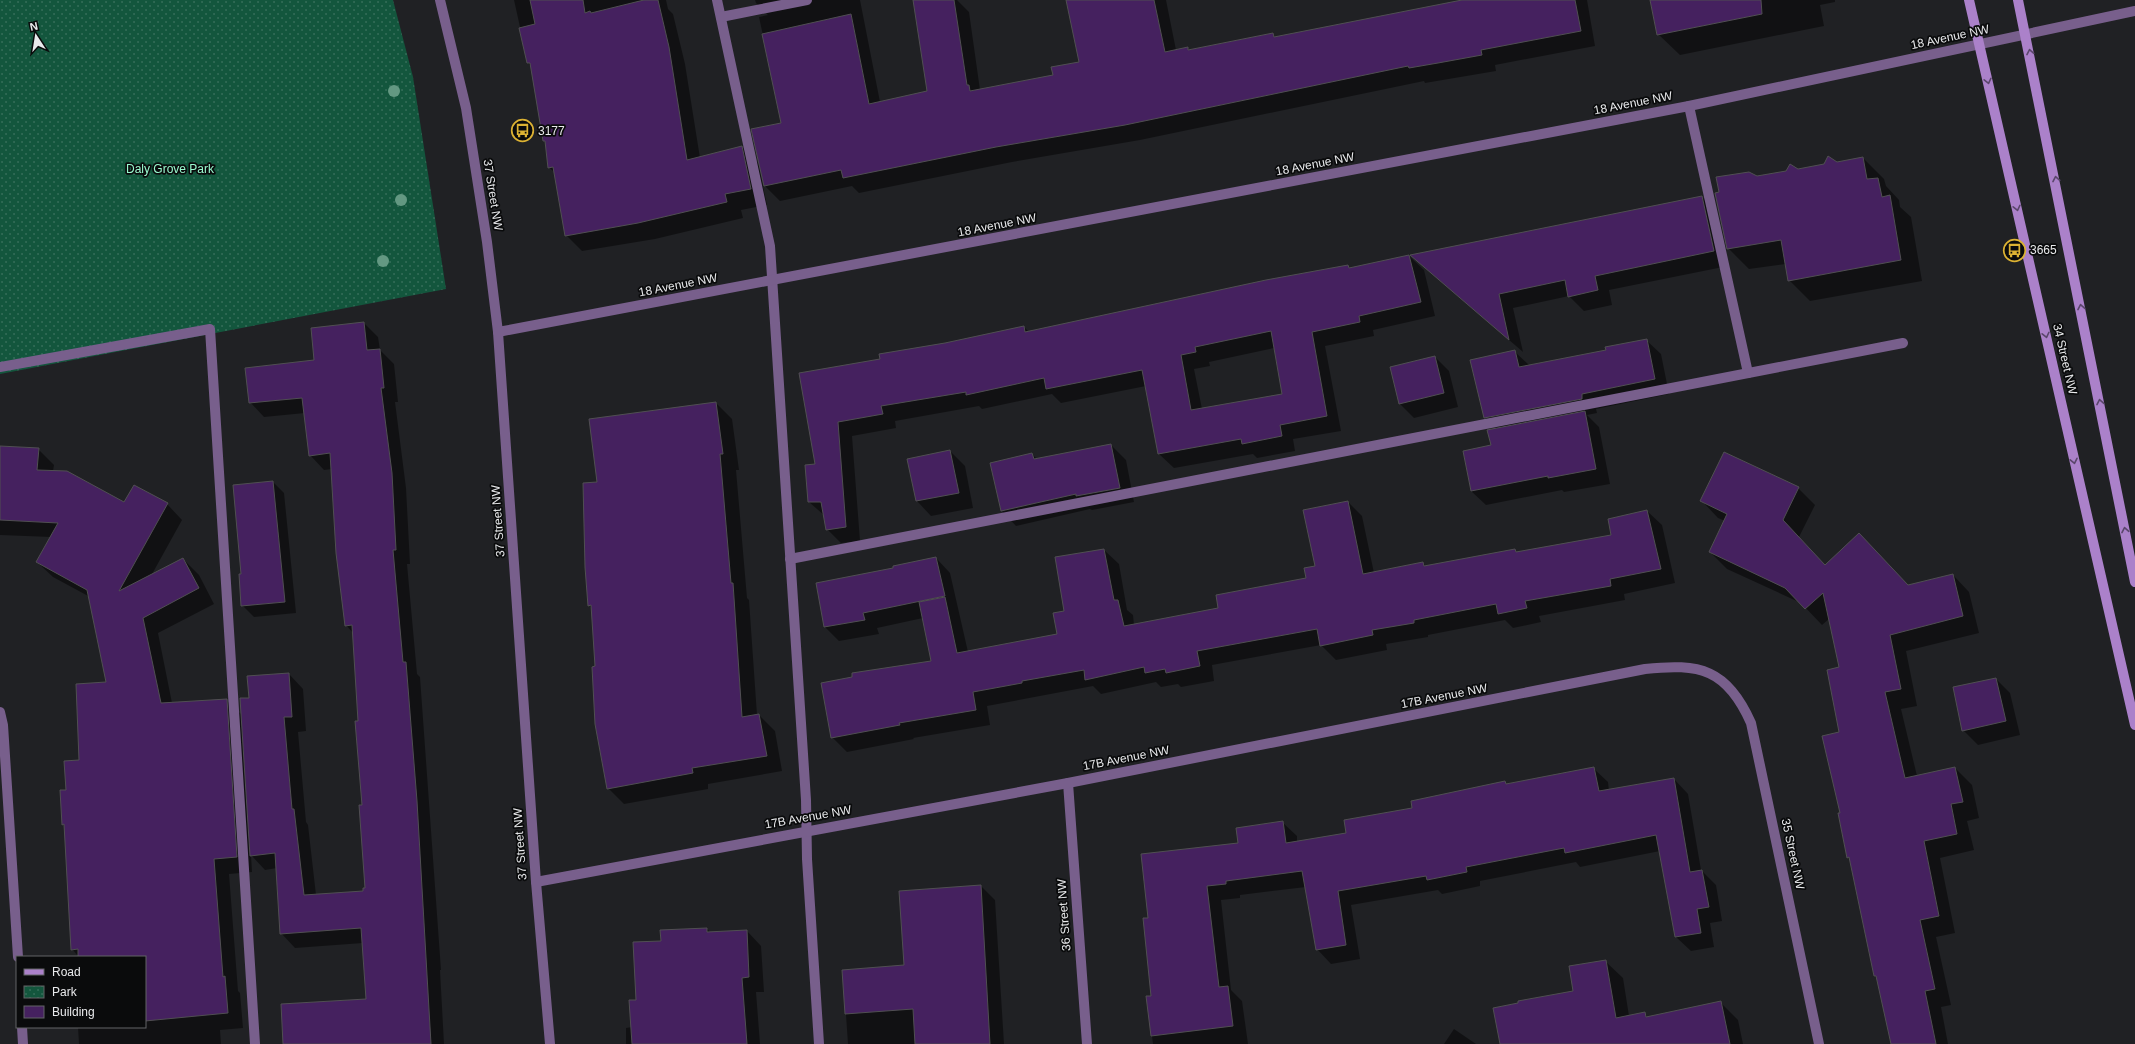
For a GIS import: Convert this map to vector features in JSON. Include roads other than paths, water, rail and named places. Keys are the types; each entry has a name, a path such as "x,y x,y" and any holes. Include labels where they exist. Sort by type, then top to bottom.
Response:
{"main road":[{"name":"34 Street NW","path":"1970,0 2135,724"},
{"name":"34 Street NW","path":"2018,0 2135,582"}],"street":[{"name":"37 Street NW","path":"440,0 466,108 487,242 498,332 536,882 550,1044"},
{"path":"717,0 770,246 819,1044"},
{"path":"721,17 806,0"},
{"name":"18 Avenue NW","path":"498,332 1689,106 1979,43 2135,11"},
{"path":"1689,106 1748,373"},
{"path":"0,367 210,329 255,1044"},
{"path":"790,559 1903,343"},
{"name":"17B Avenue NW","path":"536,882 807,830 1068,783 1645,669 1689,667 1720,678"},
{"name":"35 Street NW","path":"1720,678 1734,692 1744,707 1756,739 1819,1044"},
{"path":"0,712 3,725 18,956"},
{"name":"36 Street NW","path":"1068,783 1087,1044"},
{"path":"22,1028 24,1044"}],"place":[{"name":"3177","path":"523,131"},
{"name":"3665","path":"2014,250"}],"park label":[{"name":"Daly Grove Park","path":"170,169"}]}
